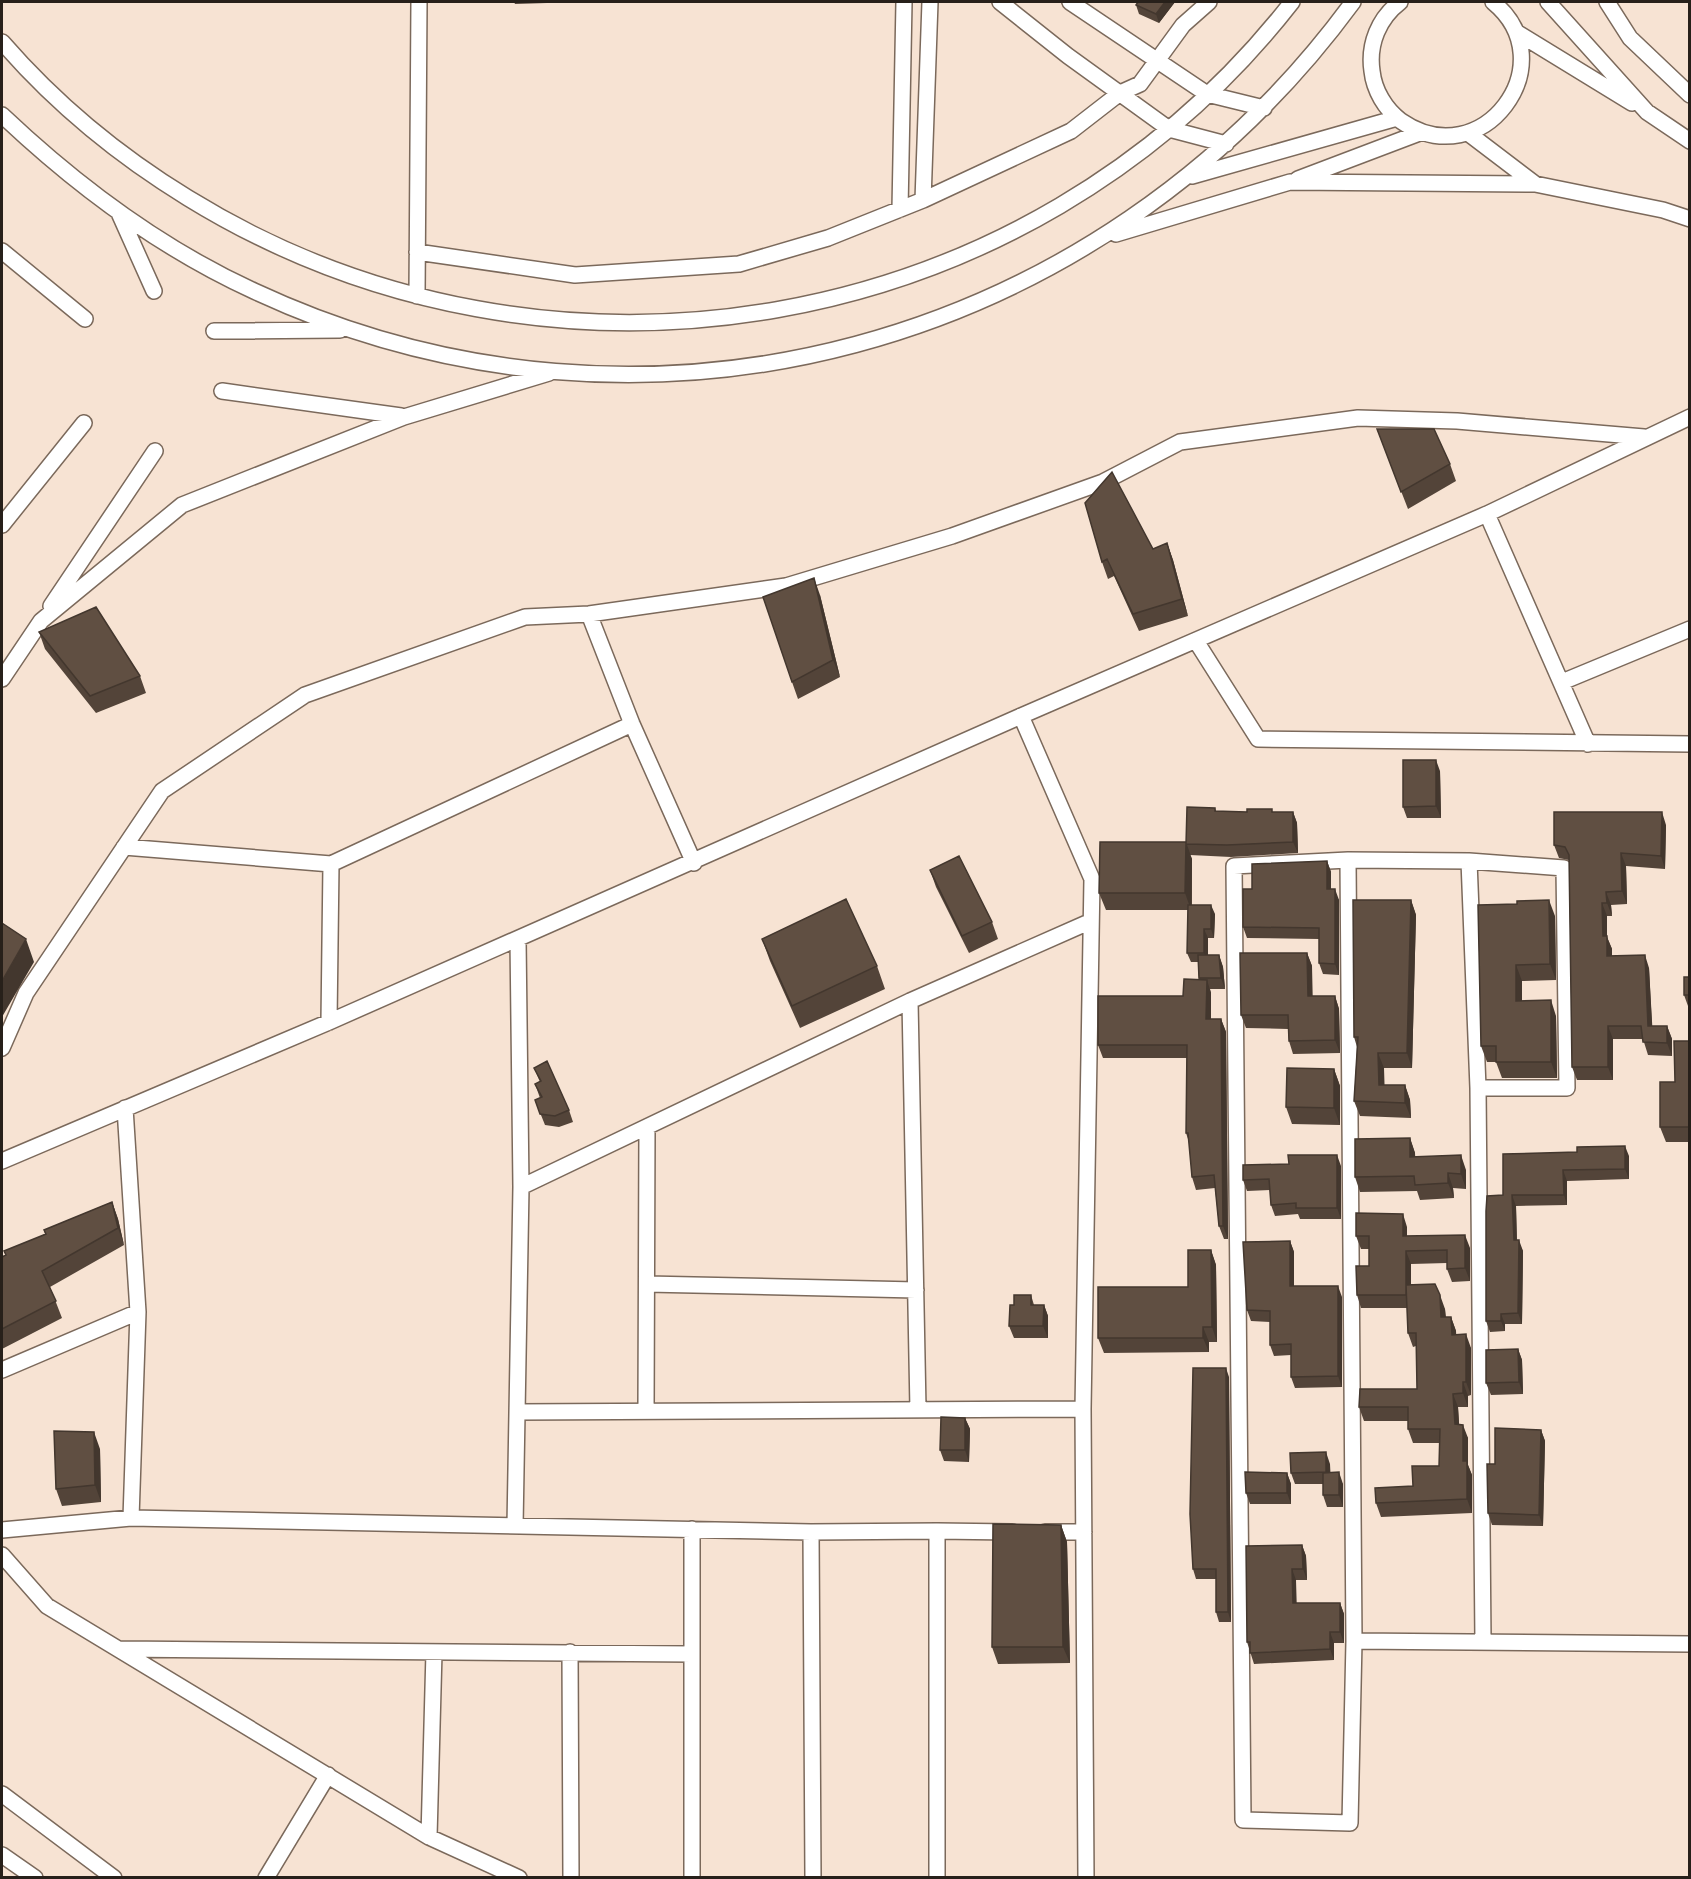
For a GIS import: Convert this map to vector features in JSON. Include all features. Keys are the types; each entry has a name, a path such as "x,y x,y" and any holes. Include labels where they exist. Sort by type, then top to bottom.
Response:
{"street":[{"path":"417,296 419,2"},
{"path":"900,209 904,2"},
{"path":"923,200 930,2"},
{"path":"1000,2 1169,129 1226,144"},
{"path":"1070,2 1207,94 1264,108"},
{"path":"417,252 575,275 739,264 828,238 923,200 1071,131 1120,93 1140,84 1184,25 1209,2"},
{"path":"2,42 48,90 125,156 210,212 302,257 349,276 417,296 496,313 598,323 700,321 801,306 901,279 996,240 1086,190 1169,129 1244,58 1292,2"},
{"path":"2,115 61,169 119,213 190,258 254,292 352,330 452,356 555,371 659,374 711,371 773,363 864,343 963,309 1010,289 1102,238 1186,178 1226,144 1299,70 1353,2"},
{"path":"1400,2 1378,28 1371,55 1374,83 1380,96 1397,118 1422,132 1453,136 1468,133 1496,117 1514,93 1521,62 1507,2"},
{"path":"1492,2 1513,26 1689,141"},
{"path":"1548,2 1647,112"},
{"path":"1607,2 1630,38 1689,96"},
{"path":"1186,178 1397,118"},
{"path":"1102,238 1290,183 1422,132"},
{"path":"1468,133 1535,184"},
{"path":"1290,183 1535,184 1663,210 1689,219"},
{"path":"119,213 154,291"},
{"path":"2,251 85,319"},
{"path":"214,331 352,330"},
{"path":"41,621 182,505 404,417 555,371"},
{"path":"222,390 404,417"},
{"path":"2,1161 694,863 1021,716 1486,514 1689,417"},
{"path":"2,1048 26,993 162,791 305,695 525,617 589,614 786,586 952,536 1102,482 1180,442 1358,418 1457,421 1644,437"},
{"path":"2,525 84,423"},
{"path":"2,679 155,451"},
{"path":"1486,514 1588,744"},
{"path":"589,614 632,724 694,863"},
{"path":"1562,682 1689,629"},
{"path":"1196,641 1258,740 1689,744"},
{"path":"1021,716 1092,879 1089,922 1083,1409 1086,1878"},
{"path":"124,847 332,864 632,724"},
{"path":"1348,860 1354,1641 1350,1822 1243,1820 1234,866 1348,860 1469,861 1564,868 1567,1088 1478,1088"},
{"path":"1469,861 1478,1088 1483,1642"},
{"path":"329,1022 332,864"},
{"path":"521,1187 910,1001 1089,922"},
{"path":"515,1526 521,1187 518,939"},
{"path":"910,1001 918,1408"},
{"path":"125,1108 138,1312 131,1518"},
{"path":"646,1411 647,1127"},
{"path":"647,1284 916,1290"},
{"path":"2,1370 138,1312"},
{"path":"518,1412 918,1408 1083,1409"},
{"path":"2,1530 131,1518 811,1532 1084,1533"},
{"path":"692,1529 692,1878"},
{"path":"937,1531 937,1878"},
{"path":"811,1532 813,1878"},
{"path":"2,1555 48,1606 429,1837 519,1878"},
{"path":"1354,1641 1689,1644"},
{"path":"119,1649 692,1654"},
{"path":"429,1837 434,1652"},
{"path":"570,1652 572,1878"},
{"path":"266,1878 328,1775"},
{"path":"2,1794 114,1878"},
{"path":"2,1856 35,1878"}],"building":[{"path":"1138,2 1165,2 1156,14 1136,5"},
{"path":"1377,429 1434,429 1450,464 1401,492"},
{"path":"1112,472 1153,549 1167,543 1182,599 1133,614 1107,559 1102,562 1085,503"},
{"path":"814,578 833,660 792,682 763,597"},
{"path":"96,607 140,676 90,696 39,632"},
{"path":"1403,760 1436,760 1436,806 1403,807"},
{"path":"1187,807 1215,808 1215,811 1247,812 1247,809 1272,809 1272,812 1293,812 1293,842 1186,844"},
{"path":"1554,812 1662,812 1661,856 1621,853 1622,891 1606,892 1607,903 1602,903 1603,936 1607,936 1607,956 1645,955 1648,1026 1667,1026 1667,1043 1643,1042 1641,1026 1608,1026 1608,1067 1572,1067 1569,855 1565,847 1554,845"},
{"path":"1100,842 1186,842 1185,893 1099,893"},
{"path":"959,856 992,922 962,936 930,870"},
{"path":"1327,861 1327,889 1335,889 1335,964 1319,963 1319,928 1243,927 1243,889 1252,889 1252,864"},
{"path":"846,899 877,966 792,1006 762,939"},
{"path":"1353,900 1411,900 1407,1053 1378,1053 1379,1085 1405,1085 1405,1103 1354,1101 1358,1037 1354,1037"},
{"path":"1549,900 1550,964 1516,965 1516,1001 1551,1000 1551,1062 1496,1062 1496,1046 1481,1046 1478,905"},
{"path":"1188,905 1211,905 1211,929 1204,929 1204,953 1187,953"},
{"path":"2,923 26,939 2,981"},
{"path":"1240,953 1307,953 1308,996 1335,996 1335,1040 1289,1041 1288,1015 1241,1015"},
{"path":"1198,955 1219,955 1221,978 1199,978"},
{"path":"1684,977 1689,977 1689,995 1684,995"},
{"path":"1184,979 1207,980 1206,1019 1221,1019 1223,1226 1219,1226 1214,1175 1192,1177 1188,1133 1186,1133 1187,1045 1098,1045 1098,996 1183,996"},
{"path":"1674,1041 1689,1041 1689,1127 1660,1127 1660,1082 1675,1082"},
{"path":"547,1061 569,1110 555,1116 540,1114 535,1100 542,1097 535,1084 541,1081 534,1068"},
{"path":"1287,1068 1334,1069 1334,1108 1286,1107"},
{"path":"1410,1138 1410,1157 1461,1155 1461,1174 1448,1173 1448,1183 1415,1185 1414,1176 1355,1177 1355,1139"},
{"path":"1625,1146 1625,1169 1563,1170 1564,1195 1512,1195 1514,1240 1519,1240 1518,1313 1501,1314 1501,1321 1486,1321 1487,1196 1503,1195 1503,1154 1577,1152 1577,1147"},
{"path":"1288,1155 1337,1155 1337,1208 1296,1208 1296,1203 1271,1205 1269,1179 1243,1180 1243,1165 1289,1164"},
{"path":"112,1202 118,1228 42,1271 56,1301 2,1329 2,1257 6,1255 4,1251 46,1234 44,1230"},
{"path":"1356,1213 1403,1214 1403,1236 1465,1235 1465,1268 1447,1269 1447,1250 1406,1251 1406,1295 1357,1295 1356,1266 1369,1266 1369,1236 1356,1236"},
{"path":"1290,1241 1290,1286 1338,1286 1338,1376 1291,1377 1291,1344 1270,1345 1270,1311 1247,1310 1243,1242"},
{"path":"1188,1250 1211,1250 1212,1327 1203,1327 1203,1338 1098,1338 1098,1287 1188,1287"},
{"path":"1435,1284 1440,1295 1441,1317 1451,1317 1452,1335 1466,1334 1466,1382 1463,1382 1463,1393 1453,1394 1455,1424 1463,1425 1463,1461 1467,1461 1467,1499 1376,1503 1375,1488 1413,1486 1412,1466 1439,1466 1440,1429 1408,1429 1408,1407 1359,1407 1360,1389 1417,1389 1416,1333 1408,1333 1406,1285"},
{"path":"1014,1295 1031,1295 1031,1305 1044,1305 1043,1326 1009,1326 1010,1305 1014,1305"},
{"path":"1518,1349 1519,1382 1486,1383 1486,1350"},
{"path":"1193,1368 1226,1368 1228,1612 1216,1612 1216,1569 1193,1569 1190,1514"},
{"path":"941,1417 965,1418 965,1450 940,1450"},
{"path":"1495,1428 1541,1430 1539,1515 1488,1513 1487,1464 1495,1464"},
{"path":"54,1431 94,1432 95,1485 56,1489"},
{"path":"1326,1452 1326,1472 1291,1473 1290,1453"},
{"path":"1245,1472 1287,1473 1287,1493 1246,1493"},
{"path":"1339,1472 1339,1495 1323,1495 1323,1473"},
{"path":"993,1524 1061,1525 1063,1647 992,1647"},
{"path":"1302,1545 1303,1569 1292,1569 1293,1603 1340,1603 1340,1632 1330,1632 1330,1649 1250,1653 1250,1642 1247,1642 1246,1546"}]}
